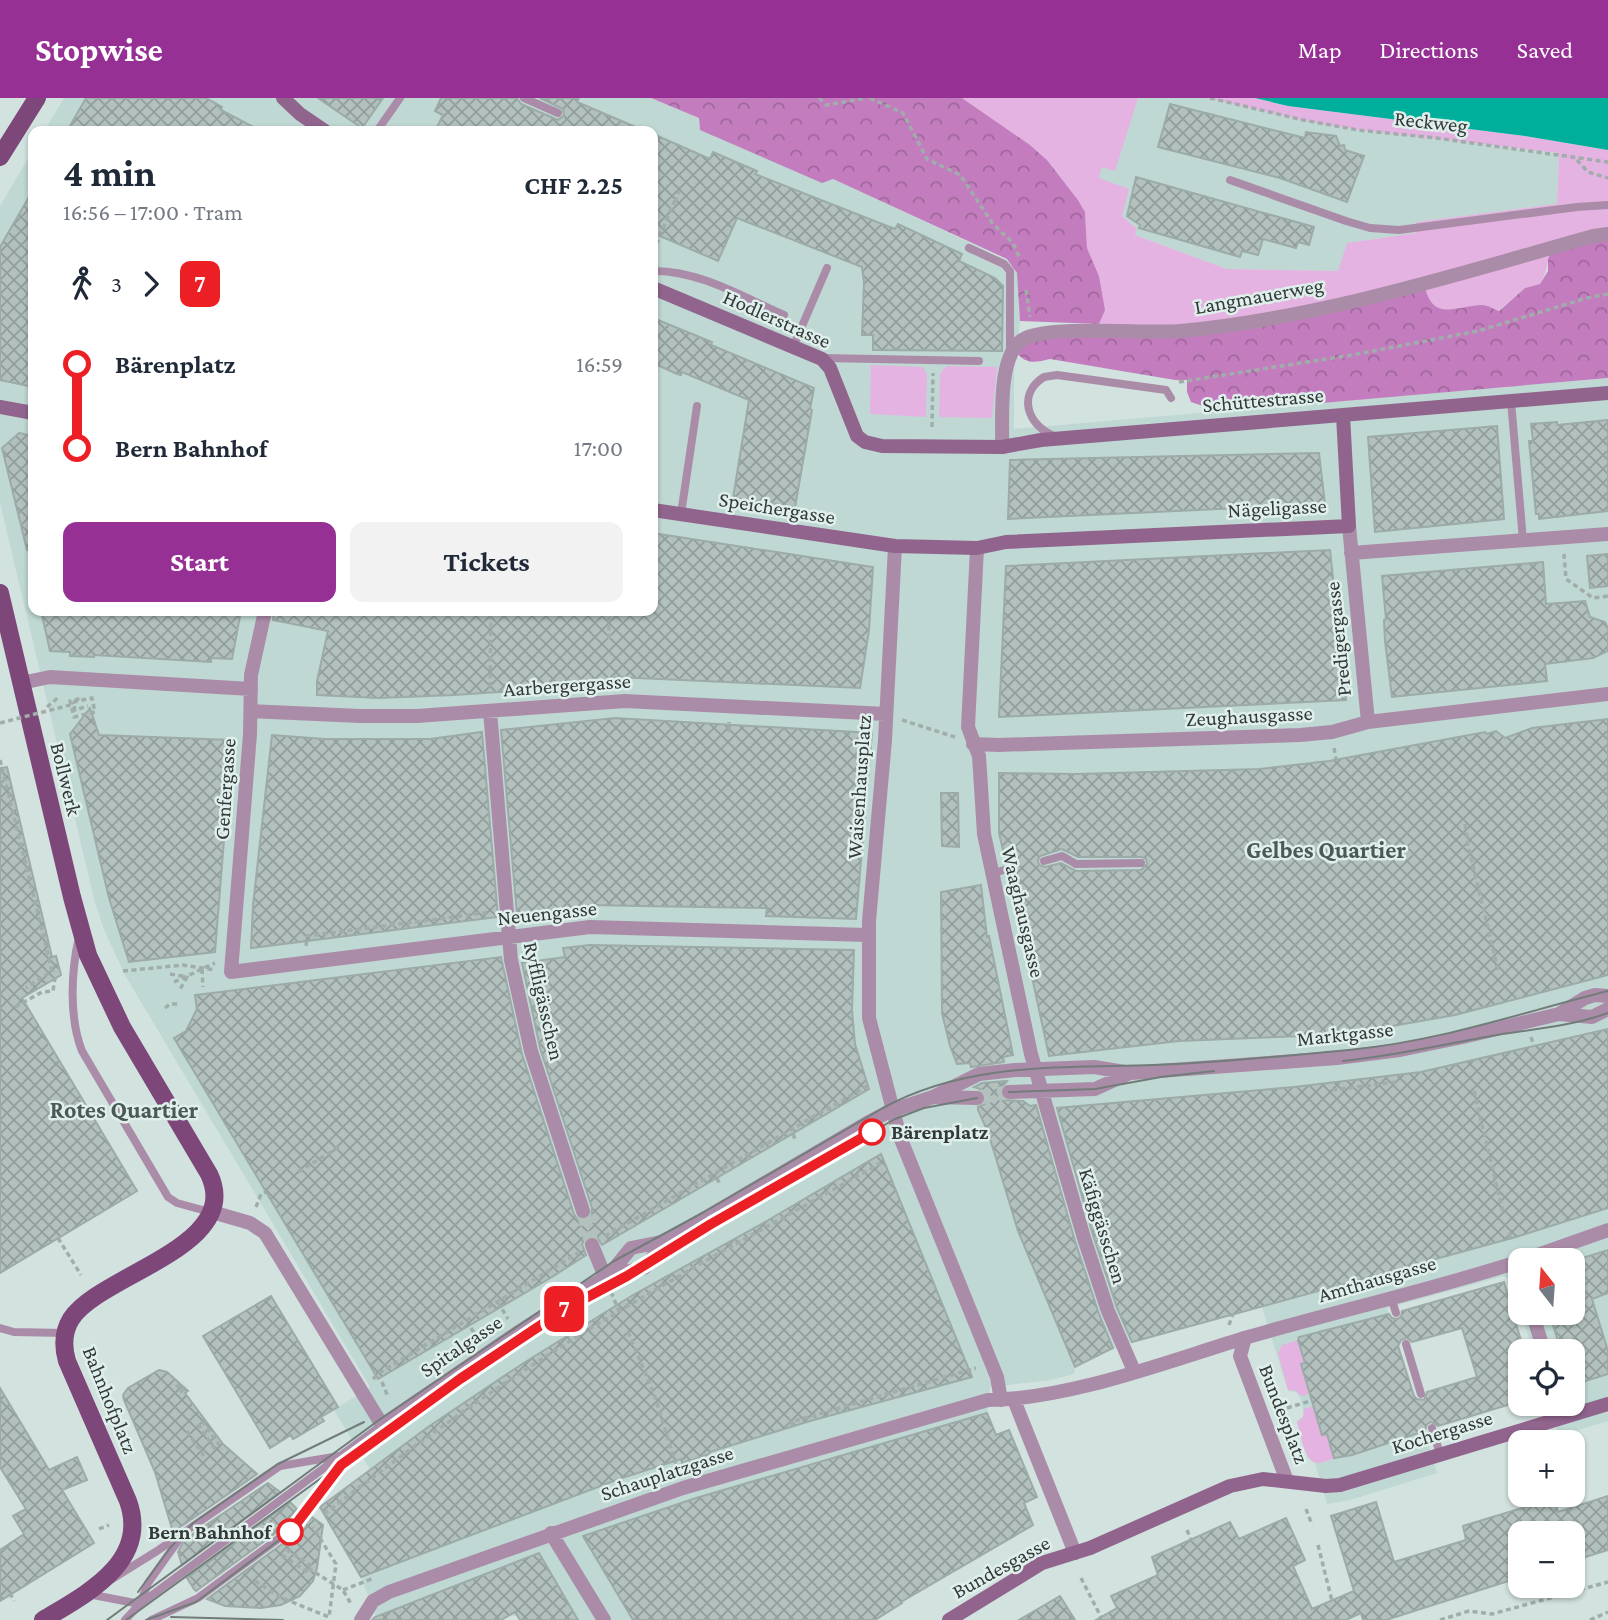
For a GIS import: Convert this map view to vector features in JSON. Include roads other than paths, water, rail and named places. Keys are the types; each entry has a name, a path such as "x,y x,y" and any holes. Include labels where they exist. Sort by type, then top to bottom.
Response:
{"main road":[{"path":"2,153 37,98"},
{"name":"Bollwerk","path":"0,593 80,931 96,974 127,1035 211,1178 215,1196 212,1212"},
{"name":"Bahnhofplatz","path":"87,1594 113,1571 128,1548 132,1534 131,1509 67,1361 64,1351 65,1333 72,1317 82,1308 181,1244 198,1230 212,1212"},
{"path":"43,1620 87,1594"}],"street":[{"path":"283,98 318,126"},
{"name":"Langmauerweg","path":"1010,357 1017,345 1032,336 1098,331 1176,331 1272,319 1440,279 1608,234"},
{"name":"Hodlerstrasse","path":"658,290 820,358 830,368 852,426 861,440 882,446 922,446"},
{"path":"1002,447 1004,382 1010,357"},
{"name":"Schüttestrasse","path":"922,446 1002,447 1060,438 1608,393"},
{"path":"0,407 28,412"},
{"path":"1343,415 1349,526"},
{"name":"Speichergasse","path":"658,511 895,546"},
{"name":"Nägeligasse","path":"977,548 1006,542 1349,526 1351,553"},
{"path":"1351,553 1608,534"},
{"path":"895,546 977,548 968,721 973,744"},
{"name":"Waisenhausplatz","path":"893,1111 869,1018 868,935 886,714 895,546"},
{"name":"Predigergasse","path":"1351,553 1368,722"},
{"name":"Genfergasse","path":"231,972 251,711 251,675 264,616"},
{"path":"21,683 50,677 251,689"},
{"name":"Zeughausgasse","path":"973,744 1267,738 1332,732 1368,722 1608,694"},
{"name":"Aarbergergasse","path":"251,711 417,716 625,701 886,714"},
{"name":"Ryffligässchen","path":"490,711 501,818 508,938 528,1040 583,1211"},
{"name":"Waaghausgasse","path":"973,744 979,756 984,834 1001,871 1035,1069 1041,1089"},
{"name":"Neuengasse","path":"231,972 590,927 868,935"},
{"name":"Marktgasse","path":"1559,1014 1585,998 1595,995 1608,996"},
{"name":"Marktgasse","path":"933,1097 973,1076 1035,1069 1094,1067 1131,1073 1337,1058 1400,1050 1559,1014 1591,1017 1608,1009"},
{"name":"Marktgasse","path":"1009,1092 1095,1089 1131,1073"},
{"name":"Käfiggässchen","path":"1041,1089 1099,1284 1134,1371"},
{"path":"933,1097 977,1098"},
{"name":"Spitalgasse","path":"382,1425 506,1340 607,1276 631,1248 666,1241 867,1123 933,1097"},
{"path":"893,1111 903,1146 996,1377 1075,1553"},
{"path":"212,1212 250,1223 265,1233 382,1425"},
{"name":"Amthausgasse","path":"1561,1248 1608,1230"},
{"name":"Spitalgasse","path":"607,1276 644,1268 666,1241"},
{"path":"592,1245 607,1276"},
{"name":"Amthausgasse","path":"1245,1338 1508,1267"},
{"path":"1007,1400 1109,1379 1245,1338"},
{"name":"Bundesplatz","path":"1075,1553 1230,1486 1263,1479 1287,1481 1240,1356 1245,1338"},
{"name":"Schauplatzgasse","path":"362,1620 370,1605 380,1596 551,1533 683,1488 988,1400 1007,1400"},
{"name":"Kochergasse","path":"1585,1407 1608,1404"},
{"name":"Kochergasse","path":"1287,1481 1340,1485 1440,1454 1544,1416"},
{"path":"551,1533 604,1620"},
{"name":"Bundesgasse","path":"948,1620 1042,1563 1075,1553"}],"lane":[{"path":"380,126 400,98"},
{"path":"524,98 558,113"},
{"path":"1230,180 1370,228 1399,230 1577,206 1608,205"},
{"path":"969,248 1003,264 1010,271 1010,357"},
{"path":"793,346 827,268"},
{"path":"658,272 690,275 784,315"},
{"path":"820,358 979,360"},
{"path":"1060,438 1038,426 1028,409 1031,391 1044,377 1057,375 1166,390 1171,398"},
{"path":"1511,401 1523,540"},
{"path":"681,514 697,406"},
{"path":"1044,861 1062,856 1076,864 1141,863"},
{"path":"80,931 72,965 76,1033 82,1052 168,1197 177,1203 212,1212"},
{"path":"1391,1297 1396,1313"},
{"path":"0,1328 14,1332 65,1333"},
{"path":"1406,1344 1421,1394"},
{"name":"Spitalgasse","path":"140,1604 382,1425"},
{"path":"1432,1428 1440,1454"},
{"path":"87,1594 157,1551 284,1464 339,1456"},
{"path":"150,1620 198,1598 289,1531 306,1514 339,1456"},
{"path":"125,1620 140,1604 148,1583 171,1549 196,1523"},
{"path":"87,1594 140,1604"}],"tunnel":[{"path":"977,1098 1009,1092"},
{"path":"583,1211 592,1245"}],"tram line":[{"path":"107,1620 379,1420 614,1261 883,1108 915,1093 948,1082 1015,1070 1202,1063 1383,1046 1448,1033 1608,991"},
{"path":"1343,1061 1553,1027 1608,1013"},
{"path":"1009,1092 1095,1089 1214,1071"},
{"path":"126,1620 423,1404 565,1309 627,1276 711,1224 895,1119 924,1108 977,1098"},
{"name":"7","path":"290,1532 328,1480 354,1454 525,1334 872,1132"},
{"path":"138,1592 170,1548 193,1523 278,1464 364,1422"},
{"path":"146,1620 196,1602 290,1532 330,1477"},
{"path":"171,1617 283,1620"}],"place":[{"name":"Bärenplatz","path":"872,1132"},
{"name":"Bern Bahnhof","path":"290,1532"}],"district":[{"name":"Gelbes Quartier","path":"1326,849"},
{"name":"Rotes Quartier","path":"124,1109"}]}
